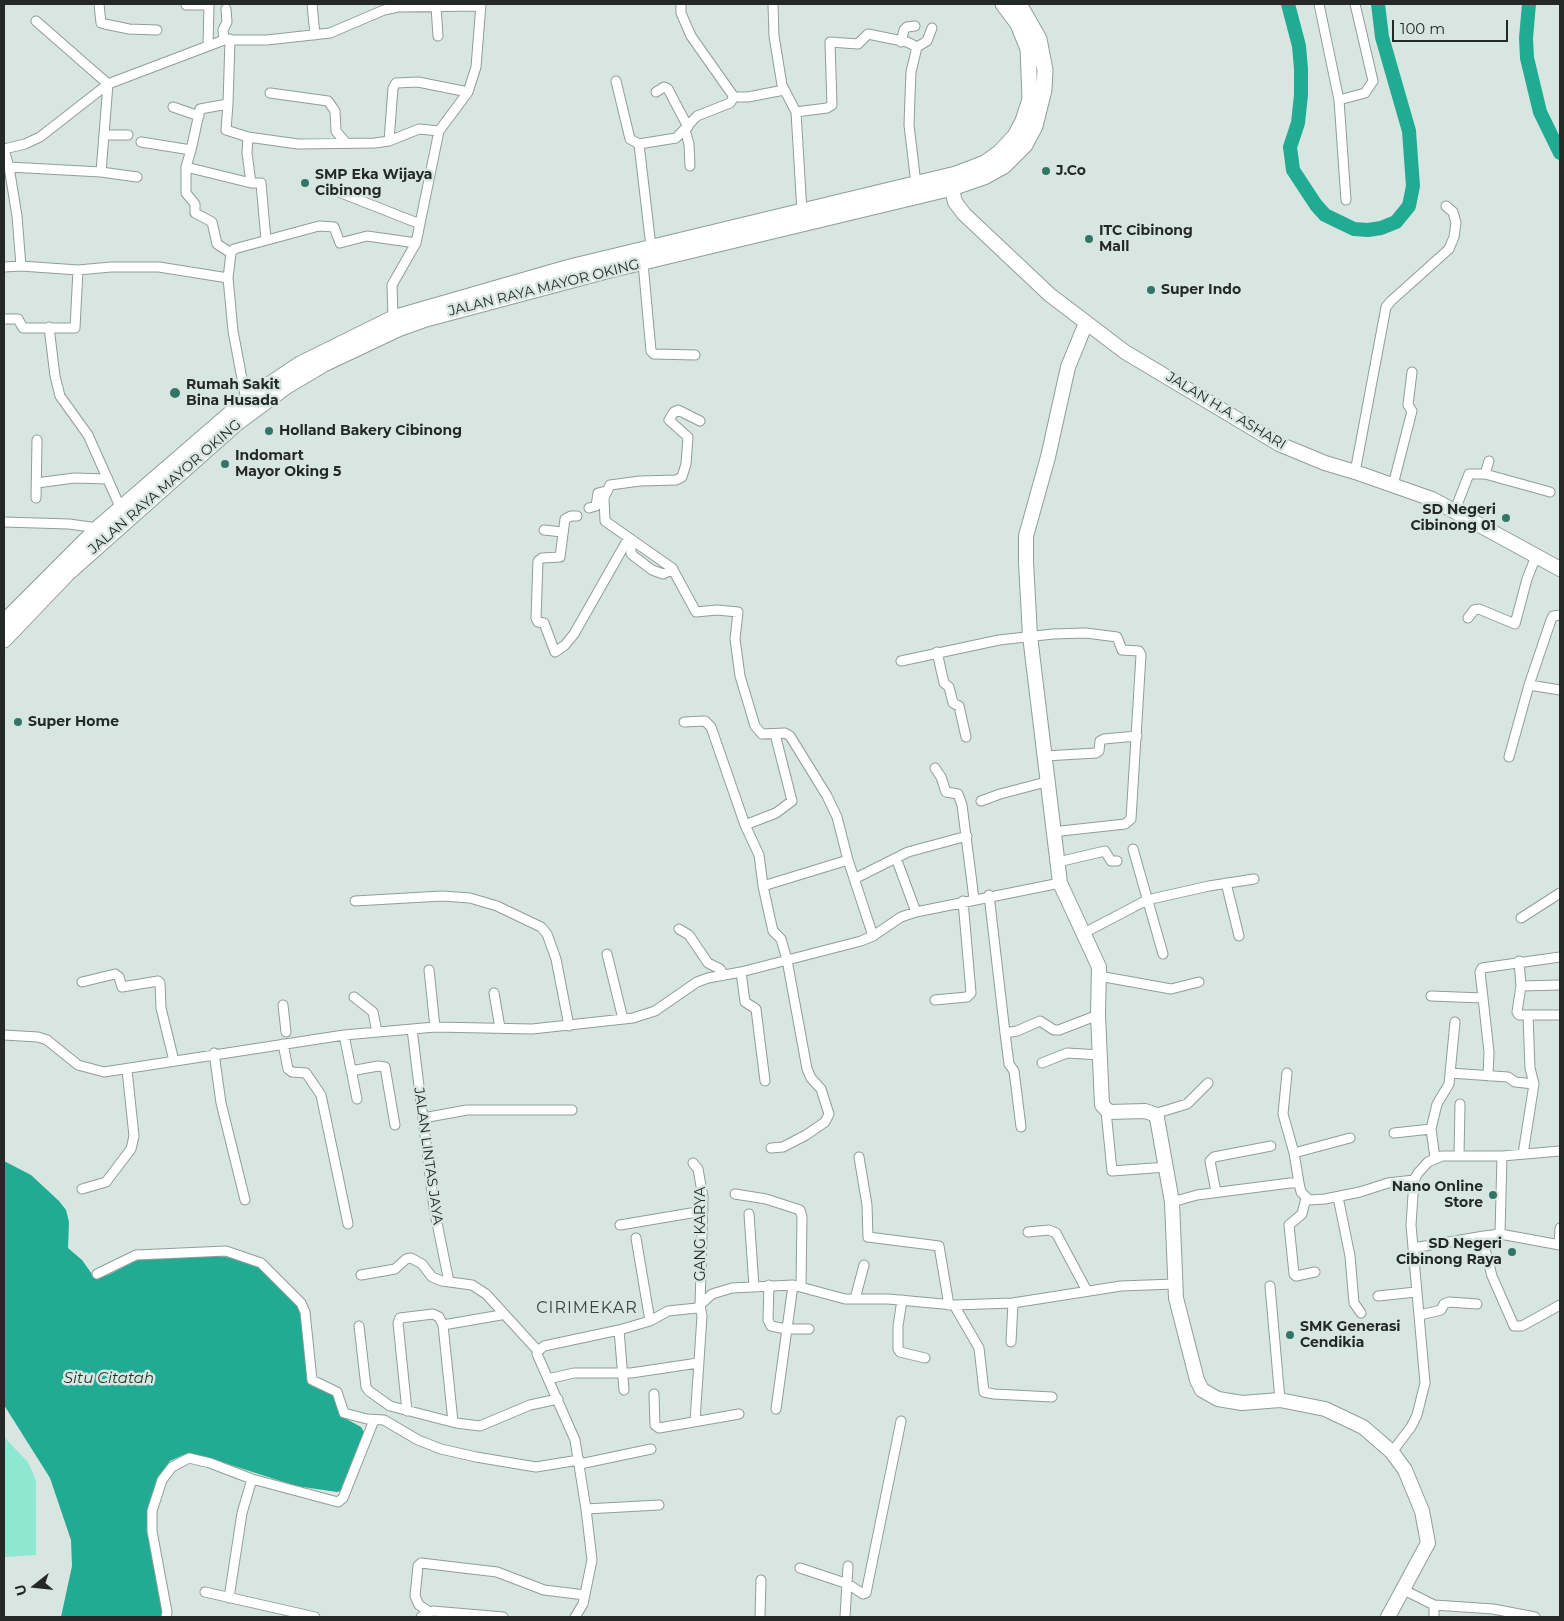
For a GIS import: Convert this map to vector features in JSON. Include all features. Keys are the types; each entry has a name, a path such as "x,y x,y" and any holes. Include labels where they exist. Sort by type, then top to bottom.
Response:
{"main road":[{"name":"JALAN RAYA MAYOR OKING","path":"4,622 98,528 121,509 143,497 253,410 287,386 324,364 398,329 651,247 778,224 802,212 916,184 951,182 1000,152 1015,136 1028,108 1030,86 1028,49 1018,24 1003,4"},
{"name":"JALAN RAYA MAYOR OKING","path":"4,640 143,497 246,400 300,364 393,318 571,273 643,263 778,224 951,182 984,177 1004,166 1025,145 1035,126 1041,106 1045,70 1039,39 1019,4"}],"street":[{"path":"99,4 101,23 129,29 157,30"},
{"path":"186,5 209,4 208,46"},
{"path":"312,4 315,35"},
{"path":"681,4 681,13 691,36 734,97"},
{"path":"772,4 774,36 784,90 796,112 802,212"},
{"path":"1319,4 1339,100 1346,200"},
{"path":"1339,100 1365,93 1371,87 1373,81 1355,4"},
{"path":"22,266 20,236 8,189 9,167 4,149 25,144 40,137 108,84 227,40 267,40 330,33 384,10 402,6 481,5 476,66 468,92 439,131 416,243 394,278 391,293 393,318"},
{"path":"436,7 438,36"},
{"path":"226,8 226,22 223,30 227,40 228,104 226,130 248,137 298,144 375,144 389,141 420,129 439,131"},
{"path":"36,21 108,84"},
{"path":"901,42 904,30 907,27 915,26"},
{"path":"916,184 910,115 911,72 917,48 927,41 932,28"},
{"path":"796,112 827,108 832,105 830,42 858,44 868,34 917,48"},
{"path":"616,81 630,139 639,144 676,138 697,116 730,103 734,97"},
{"path":"389,141 393,88 396,83 418,82 468,92"},
{"path":"101,172 108,84"},
{"path":"656,92 664,87 668,89 686,129 690,166"},
{"path":"734,97 748,97 784,90"},
{"path":"270,93 328,101 335,111 336,131 346,143"},
{"path":"228,104 202,108 186,167 186,193 195,204 195,213 212,222 217,244 231,253"},
{"path":"173,107 199,116"},
{"path":"105,135 128,135"},
{"path":"248,137 247,153 251,183"},
{"path":"141,142 191,150"},
{"path":"639,144 651,247"},
{"path":"9,167 101,172 137,177"},
{"path":"186,167 262,185 266,240"},
{"name":"JALAN H.A. ASHARI","path":"951,182 955,202 964,214 1025,273 1125,352 1183,385 1259,433 1325,463 1393,485 1455,510 1560,569"},
{"path":"331,188 420,224"},
{"path":"1355,472 1386,307 1390,300 1448,249 1454,237 1456,223 1453,212 1446,206"},
{"path":"246,400 233,331 228,278 231,253 237,248 319,226 331,225 334,226 340,243 367,236 416,243"},
{"path":"643,263 651,351 654,354 695,355"},
{"path":"4,267 22,266 78,270 111,266 159,267 228,278"},
{"path":"4,319 18,319 24,328 49,327 72,329 76,326 78,270"},
{"path":"1086,323 1068,367 1048,457 1026,536 1030,636 1045,756 1052,832 1060,883 1097,958 1101,1100 1106,1111 1112,1171 1167,1167"},
{"path":"49,327 55,376 60,396 88,435 121,509"},
{"path":"1393,485 1412,411 1408,405 1412,372"},
{"path":"700,420 678,410 674,412 669,420 688,437 686,464 682,477 676,480 615,483 610,485 606,491 605,521 673,569 696,612 717,610 738,612 735,639 740,676 755,726 762,734 785,733 800,748 837,817 848,860 873,936"},
{"path":"36,498 37,440"},
{"path":"1485,474 1489,461"},
{"path":"1455,510 1469,474 1485,474 1550,492"},
{"path":"37,482 74,478 108,479"},
{"path":"589,508 596,506 598,493 606,491"},
{"path":"577,516 565,519 560,556 539,559 536,618 538,622 544,622 555,652 565,645 574,634 630,540"},
{"path":"4,522 69,524 98,528"},
{"path":"544,530 562,532"},
{"path":"1468,618 1474,610 1480,609 1515,624 1536,556"},
{"path":"1509,757 1529,685 1551,620 1553,616 1560,614"},
{"path":"901,662 937,652 1030,636 1086,633 1118,638 1122,650 1139,651 1142,655 1135,779 1128,823 1052,832"},
{"path":"937,652 944,683 949,687 953,703 959,706 966,737"},
{"path":"1529,685 1560,690"},
{"path":"684,722 702,721 709,724 745,825 761,859 763,886 773,929 781,938 787,960 807,1069 811,1078 821,1089 829,1114 826,1122 806,1135 783,1147 771,1148"},
{"path":"745,825 776,813 792,801 775,734"},
{"path":"1045,756 1096,753 1099,751 1100,742 1104,739 1137,736"},
{"path":"935,768 941,777 946,792 959,795 967,836 974,899"},
{"path":"981,801 1046,782"},
{"path":"854,879 923,846 967,836"},
{"path":"1133,849 1164,954"},
{"path":"1058,862 1105,852 1110,862 1117,861"},
{"path":"896,858 916,912"},
{"path":"763,886 848,860"},
{"path":"1084,933 1147,900 1254,878"},
{"path":"4,1035 38,1037 47,1040 78,1066 88,1070 104,1072 127,1070 286,1039 435,1027 569,1026 622,1019 647,1014 697,982 873,936 901,917 916,912 989,895 1060,883"},
{"path":"1226,883 1239,936"},
{"path":"1521,918 1560,893"},
{"path":"989,895 1009,1064 1015,1075 1021,1126"},
{"path":"355,901 463,897 497,906 541,926 548,934 556,959 569,1026"},
{"path":"935,1000 967,997 971,993 963,901"},
{"path":"679,929 689,935 708,963 720,969 724,975"},
{"path":"607,954 622,1019"},
{"path":"1488,1076 1489,1052 1481,970 1519,961 1560,957"},
{"path":"1519,961 1521,986 1517,1012 1522,1016 1560,1015"},
{"path":"429,970 435,1027"},
{"path":"741,972 745,1002 756,1009 765,1082"},
{"path":"82,982 115,974 118,975 122,987 158,981 160,983 161,1008 174,1061"},
{"path":"1099,976 1171,989 1198,982"},
{"path":"1521,986 1560,985"},
{"path":"494,992 500,1028"},
{"path":"1431,996 1483,998"},
{"path":"354,997 373,1012 377,1032"},
{"path":"283,1005 288,1069 292,1072 306,1073 321,1095 348,1224"},
{"path":"1005,1033 1018,1031 1040,1021 1054,1030 1059,1030 1098,1015"},
{"path":"1523,1154 1534,1084 1528,1050 1528,1016"},
{"path":"1435,1158 1431,1129 1434,1111 1448,1088 1455,1022"},
{"name":"JALAN LINTAS JAYA","path":"412,1029 434,1208 449,1282"},
{"path":"344,1035 357,1099"},
{"path":"214,1053 221,1103 245,1200"},
{"path":"1042,1063 1067,1053 1100,1055"},
{"path":"351,1071 378,1066 385,1068 396,1125"},
{"path":"82,1189 106,1182 131,1150 134,1136 127,1070"},
{"path":"1450,1073 1508,1077 1515,1082 1534,1084"},
{"path":"1287,1074 1283,1114 1294,1153 1299,1183 1306,1198 1302,1214 1289,1225 1294,1274 1296,1276 1315,1272"},
{"path":"1106,1111 1112,1113 1145,1111 1154,1114 1187,1104 1208,1083"},
{"path":"1459,1155 1460,1104"},
{"path":"423,1118 467,1110 572,1110"},
{"path":"1154,1114 1167,1167 1172,1202 1174,1284 1183,1327 1197,1380 1202,1390 1218,1399 1242,1403 1280,1400 1313,1406 1350,1420 1392,1452 1405,1470 1422,1511 1426,1549 1388,1617"},
{"path":"1394,1134 1431,1129"},
{"path":"1294,1153 1350,1138"},
{"path":"1216,1192 1210,1161 1214,1157 1271,1146"},
{"path":"1392,1452 1411,1427 1424,1394 1425,1383 1420,1315 1412,1248 1411,1225 1414,1180 1418,1173 1435,1158 1459,1155 1502,1156 1560,1151"},
{"path":"1500,1234 1502,1156"},
{"path":"859,1157 867,1204 868,1237 939,1246 952,1305 980,1348 984,1392 1052,1397"},
{"name":"GANG KARYA","path":"693,1163 698,1170 702,1185 703,1211 700,1306 702,1316 695,1421"},
{"path":"1306,1198 1312,1200 1338,1196 1388,1183 1414,1180"},
{"path":"1172,1202 1216,1192 1299,1183"},
{"path":"735,1194 766,1199 800,1210 802,1217 797,1286 786,1329 776,1409"},
{"path":"1338,1196 1350,1256 1354,1303 1361,1313"},
{"path":"620,1225 703,1211"},
{"path":"749,1214 754,1287"},
{"path":"1412,1248 1500,1234 1559,1245 1560,1228"},
{"path":"1028,1232 1049,1230 1056,1233 1087,1291"},
{"path":"1484,1236 1483,1247 1486,1260 1511,1324 1517,1327 1522,1326 1560,1305"},
{"path":"636,1238 650,1321"},
{"path":"96,1274 136,1255 226,1251 261,1263 304,1307 311,1377 314,1383 337,1392 344,1412 388,1422 418,1440 441,1449 536,1468 651,1449"},
{"path":"361,1275 395,1269 406,1259 411,1258 422,1264 432,1277 449,1282 472,1285 486,1294 538,1351 548,1379 571,1426 580,1462 591,1556 585,1595 581,1609 576,1617"},
{"path":"855,1299 864,1265"},
{"path":"538,1351 548,1344 619,1330 650,1321 668,1311 700,1306 708,1297 716,1292 769,1285 797,1286 840,1298 902,1300 952,1305 1013,1303 1121,1286 1174,1284"},
{"path":"769,1285 770,1324 774,1328 809,1329"},
{"path":"1270,1286 1280,1400"},
{"path":"1378,1296 1416,1292"},
{"path":"902,1300 898,1326 898,1349 900,1352 925,1358"},
{"path":"1420,1315 1441,1310 1444,1304 1450,1302 1477,1304"},
{"path":"1011,1342 1013,1303"},
{"path":"407,1411 399,1320 402,1317 433,1314 439,1316 443,1324 453,1422"},
{"path":"443,1324 501,1314"},
{"path":"359,1326 368,1389 390,1406 453,1422 480,1426 530,1406 558,1399"},
{"path":"619,1330 621,1373 624,1390"},
{"path":"548,1379 574,1373 652,1371 698,1363"},
{"path":"654,1394 655,1425 658,1428 739,1414"},
{"path":"166,1617 167,1612 152,1522 154,1502 162,1480 176,1464 189,1458 210,1462 252,1479 338,1502 343,1498 374,1420"},
{"path":"800,1568 848,1584 863,1594 866,1593 873,1553 886,1503 901,1420"},
{"path":"229,1598 242,1514 252,1479"},
{"path":"586,1509 659,1505"},
{"path":"502,1617 425,1614 415,1596 418,1566 421,1564 497,1572 544,1590 585,1595"},
{"path":"845,1617 848,1566"},
{"path":"760,1617 761,1580"},
{"path":"1402,1589 1434,1605 1493,1609 1535,1617"},
{"path":"205,1592 315,1617"},
{"path":"1434,1605 1434,1617"}],"shaded area":[{"path":"4,1437 28,1462 36,1481 36,1555 5,1557"}],"water":[{"name":"Situ Citatah","path":"4,1161 31,1175 66,1210 69,1222 68,1248 82,1260 94,1277 108,1275 141,1258 211,1255 233,1258 263,1269 299,1307 303,1321 307,1382 334,1395 341,1416 361,1427 364,1432 345,1490 337,1492 296,1486 203,1456 183,1455 170,1461 164,1470 152,1502 165,1610 163,1617 61,1617 72,1566 71,1540 50,1478 4,1405"}],"waterway":[{"path":"1288,4 1299,46 1301,69 1298,123 1290,147 1293,170 1316,205 1325,215 1354,229 1368,230 1381,228 1396,222 1409,206 1413,186 1409,131 1382,37 1378,4"},
{"path":"1529,4 1526,38 1527,58 1540,112 1560,153"}],"place":[{"name":"J.Co","path":"1046,171"},
{"name":"SMP Eka Wijaya Cibinong","path":"305,183"},
{"name":"ITC Cibinong Mall","path":"1089,239"},
{"name":"Super Indo","path":"1151,290"},
{"name":"Rumah Sakit Bina Husada","path":"175,393"},
{"name":"Holland Bakery Cibinong","path":"269,431"},
{"name":"Indomart Mayor Oking 5","path":"225,464"},
{"name":"SD Negeri Cibinong 01","path":"1506,518"},
{"name":"Super Home","path":"18,722"},
{"name":"Nano Online Store","path":"1493,1195"},
{"name":"SD Negeri Cibinong Raya","path":"1512,1252"},
{"name":"SMK Generasi Cendikia","path":"1290,1335"}],"district":[{"name":"CIRIMEKAR","path":"587,1308"}]}
